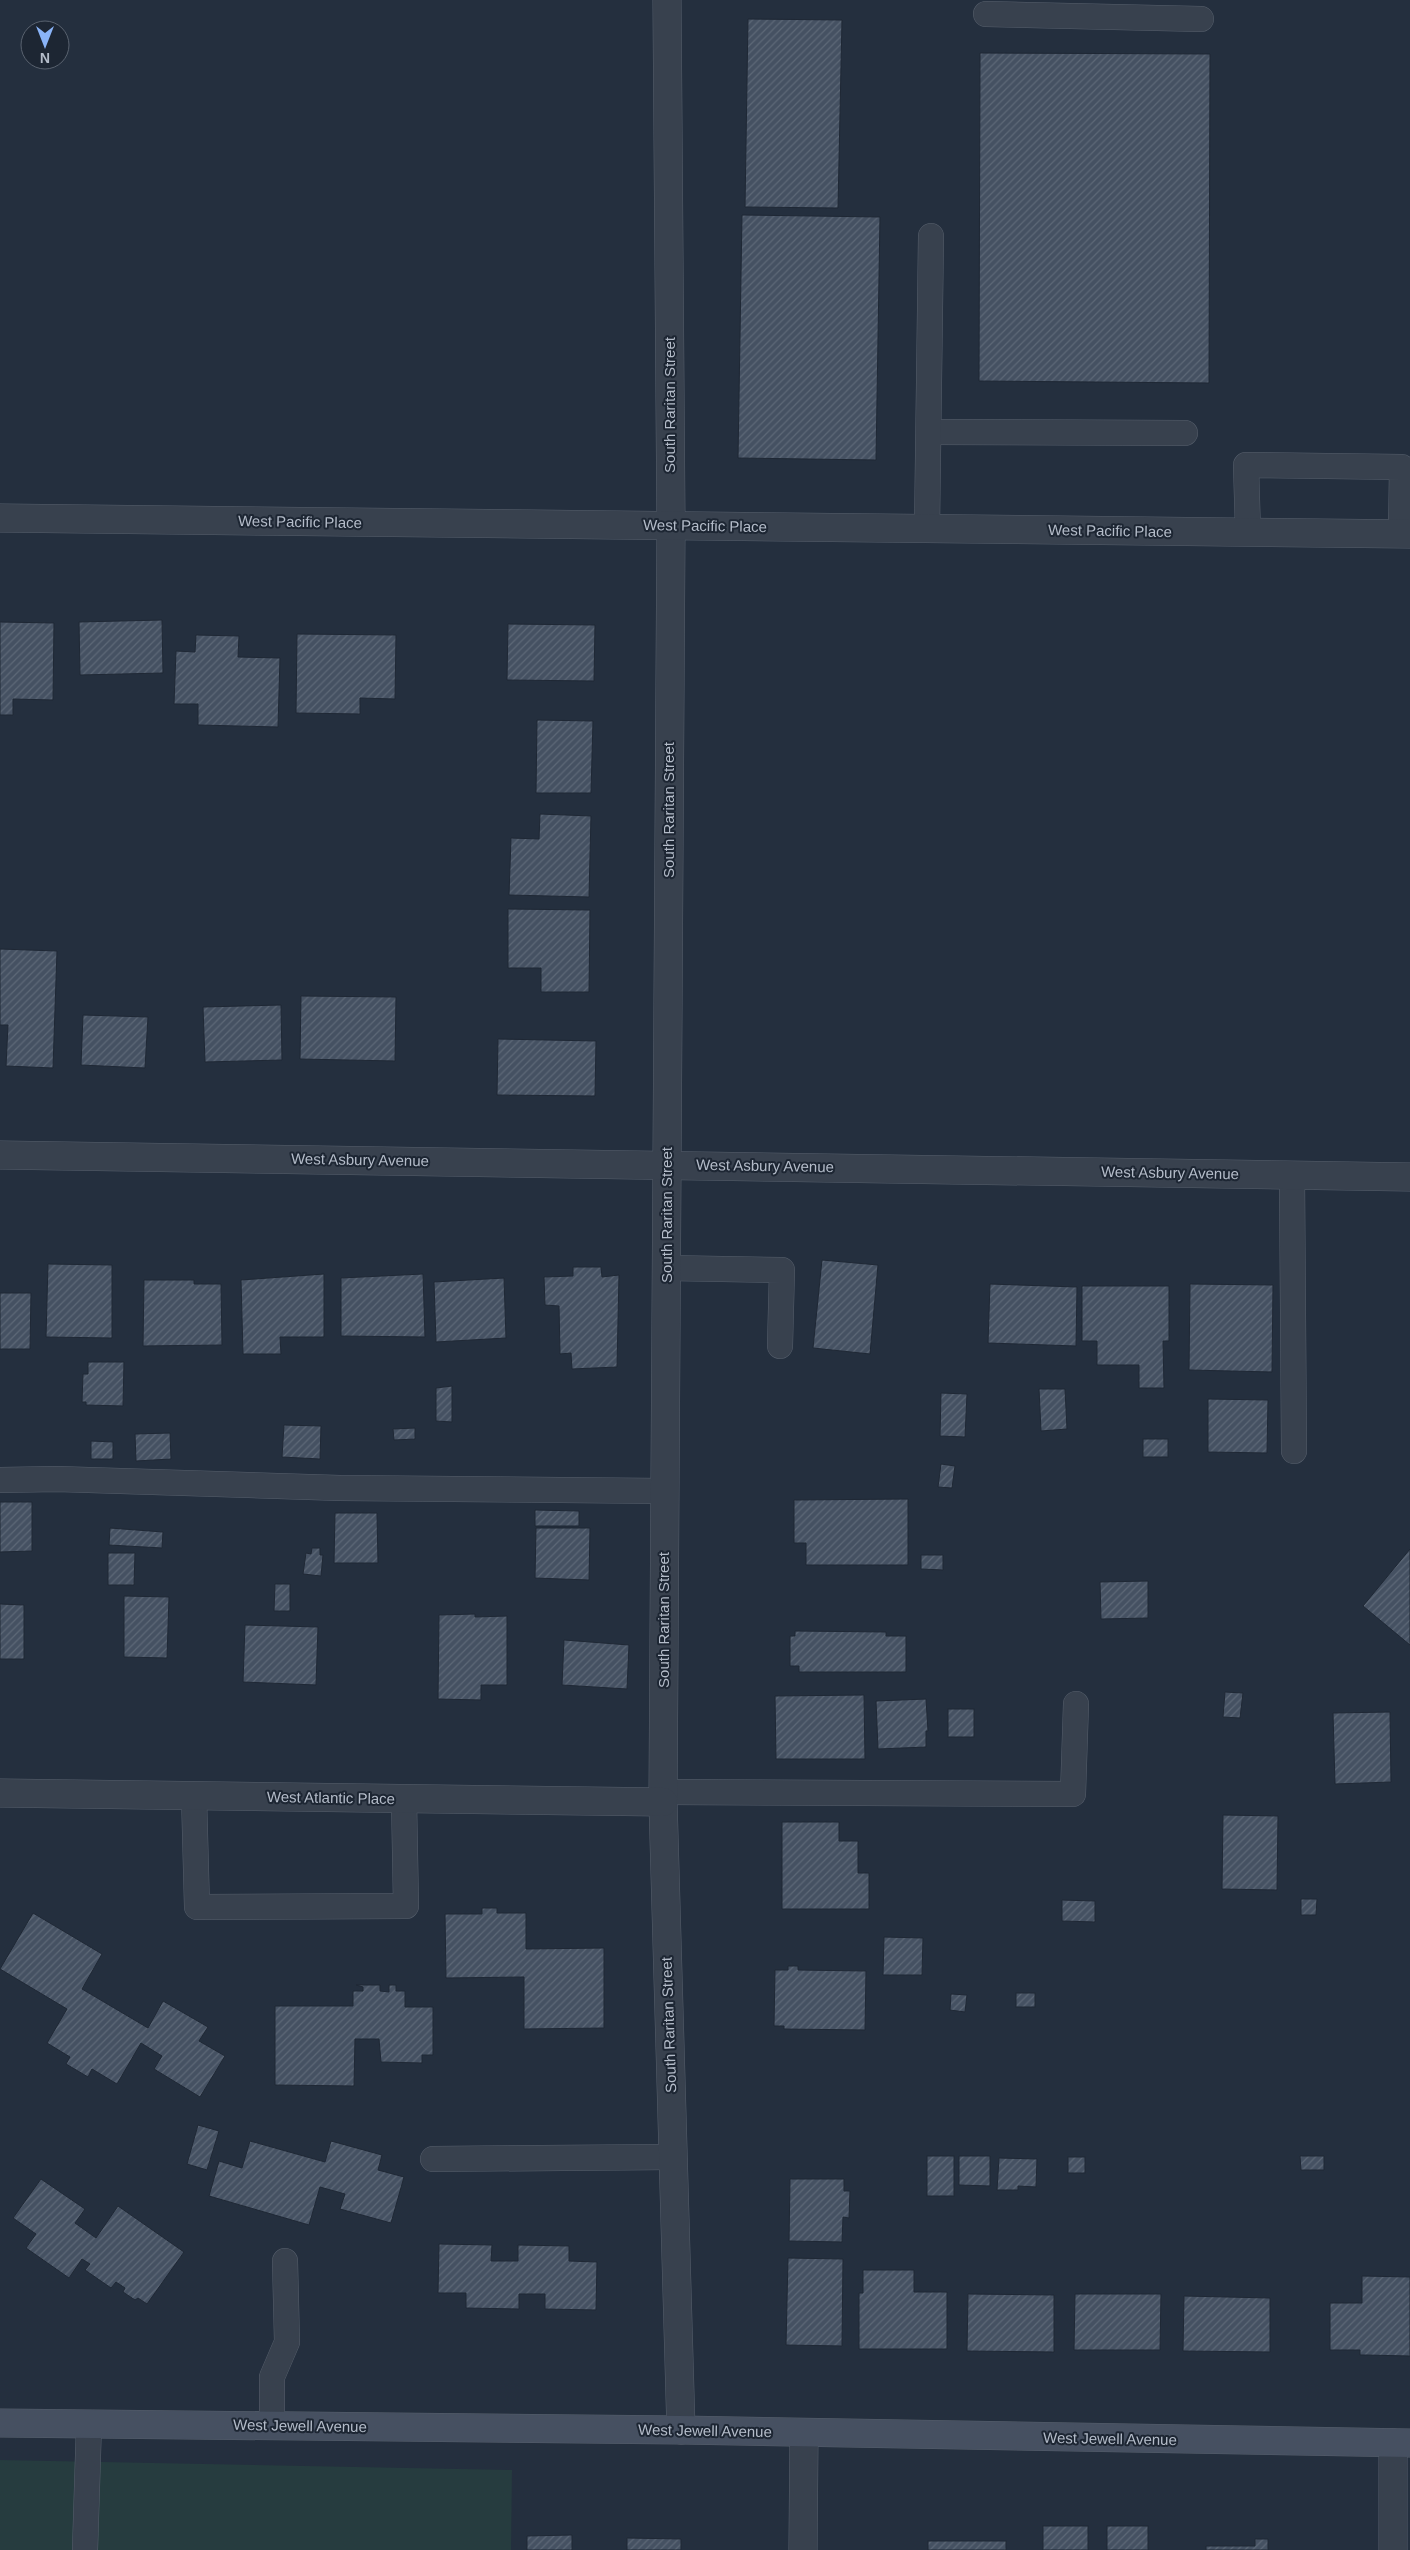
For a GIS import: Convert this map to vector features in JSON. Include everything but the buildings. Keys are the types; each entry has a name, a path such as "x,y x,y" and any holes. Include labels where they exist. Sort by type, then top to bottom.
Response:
{"street":[{"name":"South Raritan Street","path":"667,0 671,526 662,1797 681,2430"},
{"name":"West Pacific Place","path":"0,518 1405,534"},
{"name":"West Asbury Avenue","path":"0,1155 1410,1176"},
{"name":"West Atlantic Place","path":"0,1793 404,1799 662,1797"},
{"name":"West Jewell Avenue","path":"0,2423 681,2430 804,2434 1402,2443"},
{"path":"803,2550 804,2434"},
{"path":"1393,2550 1402,2443"}],"lane":[{"path":"986,14 1085,8 1201,18"},
{"path":"928,529 931,236"},
{"path":"929,432 1185,433"},
{"path":"1248,532 1246,466 1402,467 1405,534"},
{"path":"1292,1175 1294,1451"},
{"path":"666,1268 782,1270 780,1346"},
{"path":"0,1480 340,1488 665,1491"},
{"path":"662,1797 1074,1794 1076,1704"},
{"path":"194,1796 196,1907 406,1906 404,1799"},
{"path":"433,2159 673,2157"},
{"path":"272,2425 272,2377 287,2342 285,2261"},
{"path":"85,2550 89,2424"}],"green space":[{"path":"0,2460 512,2470 511,2550 0,2550"}]}
